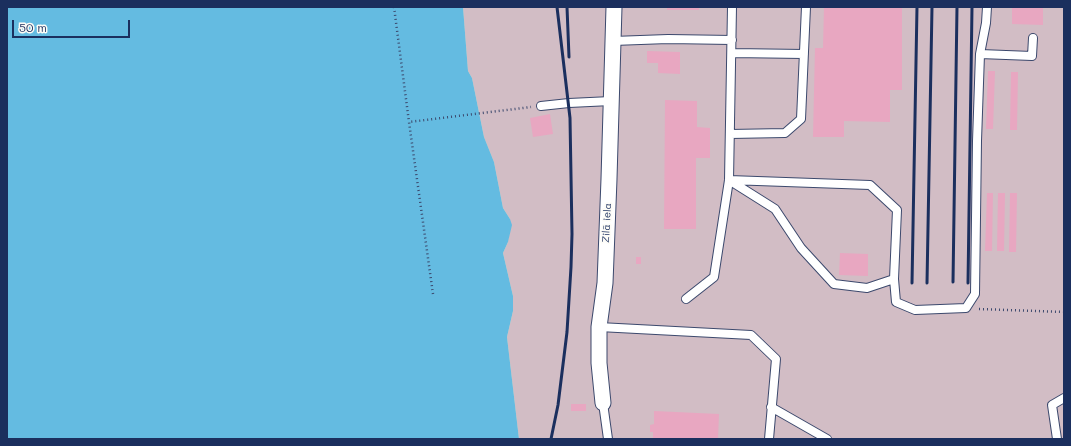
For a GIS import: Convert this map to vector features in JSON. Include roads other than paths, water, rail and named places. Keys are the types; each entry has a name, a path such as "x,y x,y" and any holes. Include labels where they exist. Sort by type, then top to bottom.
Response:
{"street":[{"name":"Zilā iela","path":"603,403 599,327 604,283 610,179 614,7"}],"lane":[{"path":"686,299 714,277 729,180 732,7"},
{"path":"730,134 785,133 800,119 806,7"},
{"path":"729,180 870,185 898,210 894,279 896,302 915,310 966,308 975,294 980,54 986,23 986,7"},
{"path":"980,54 1032,56 1033,38"},
{"path":"613,41 668,39 732,40"},
{"path":"732,53 804,54"},
{"path":"541,106 612,101"},
{"path":"729,180 775,209 800,248 834,284 867,288 894,279"},
{"path":"599,327 750,335 776,359 769,439"},
{"path":"1057,439 1052,405 1064,398"},
{"name":"Zilā iela","path":"603,403 608,439"},
{"path":"772,406 827,439"}],"water":[{"path":"7,7 463,7 468,71 472,78 484,137 494,162 503,208 512,225 508,242 503,253 513,296 513,311 507,337 519,439 7,439"}],"railway":[{"path":"551,439 558,405 567,332 572,234 570,118 557,7"},
{"path":"567,7 569,57"},
{"path":"912,283 917,7"},
{"path":"927,283 932,7"},
{"path":"953,282 957,7"},
{"path":"968,283 972,7"}]}
